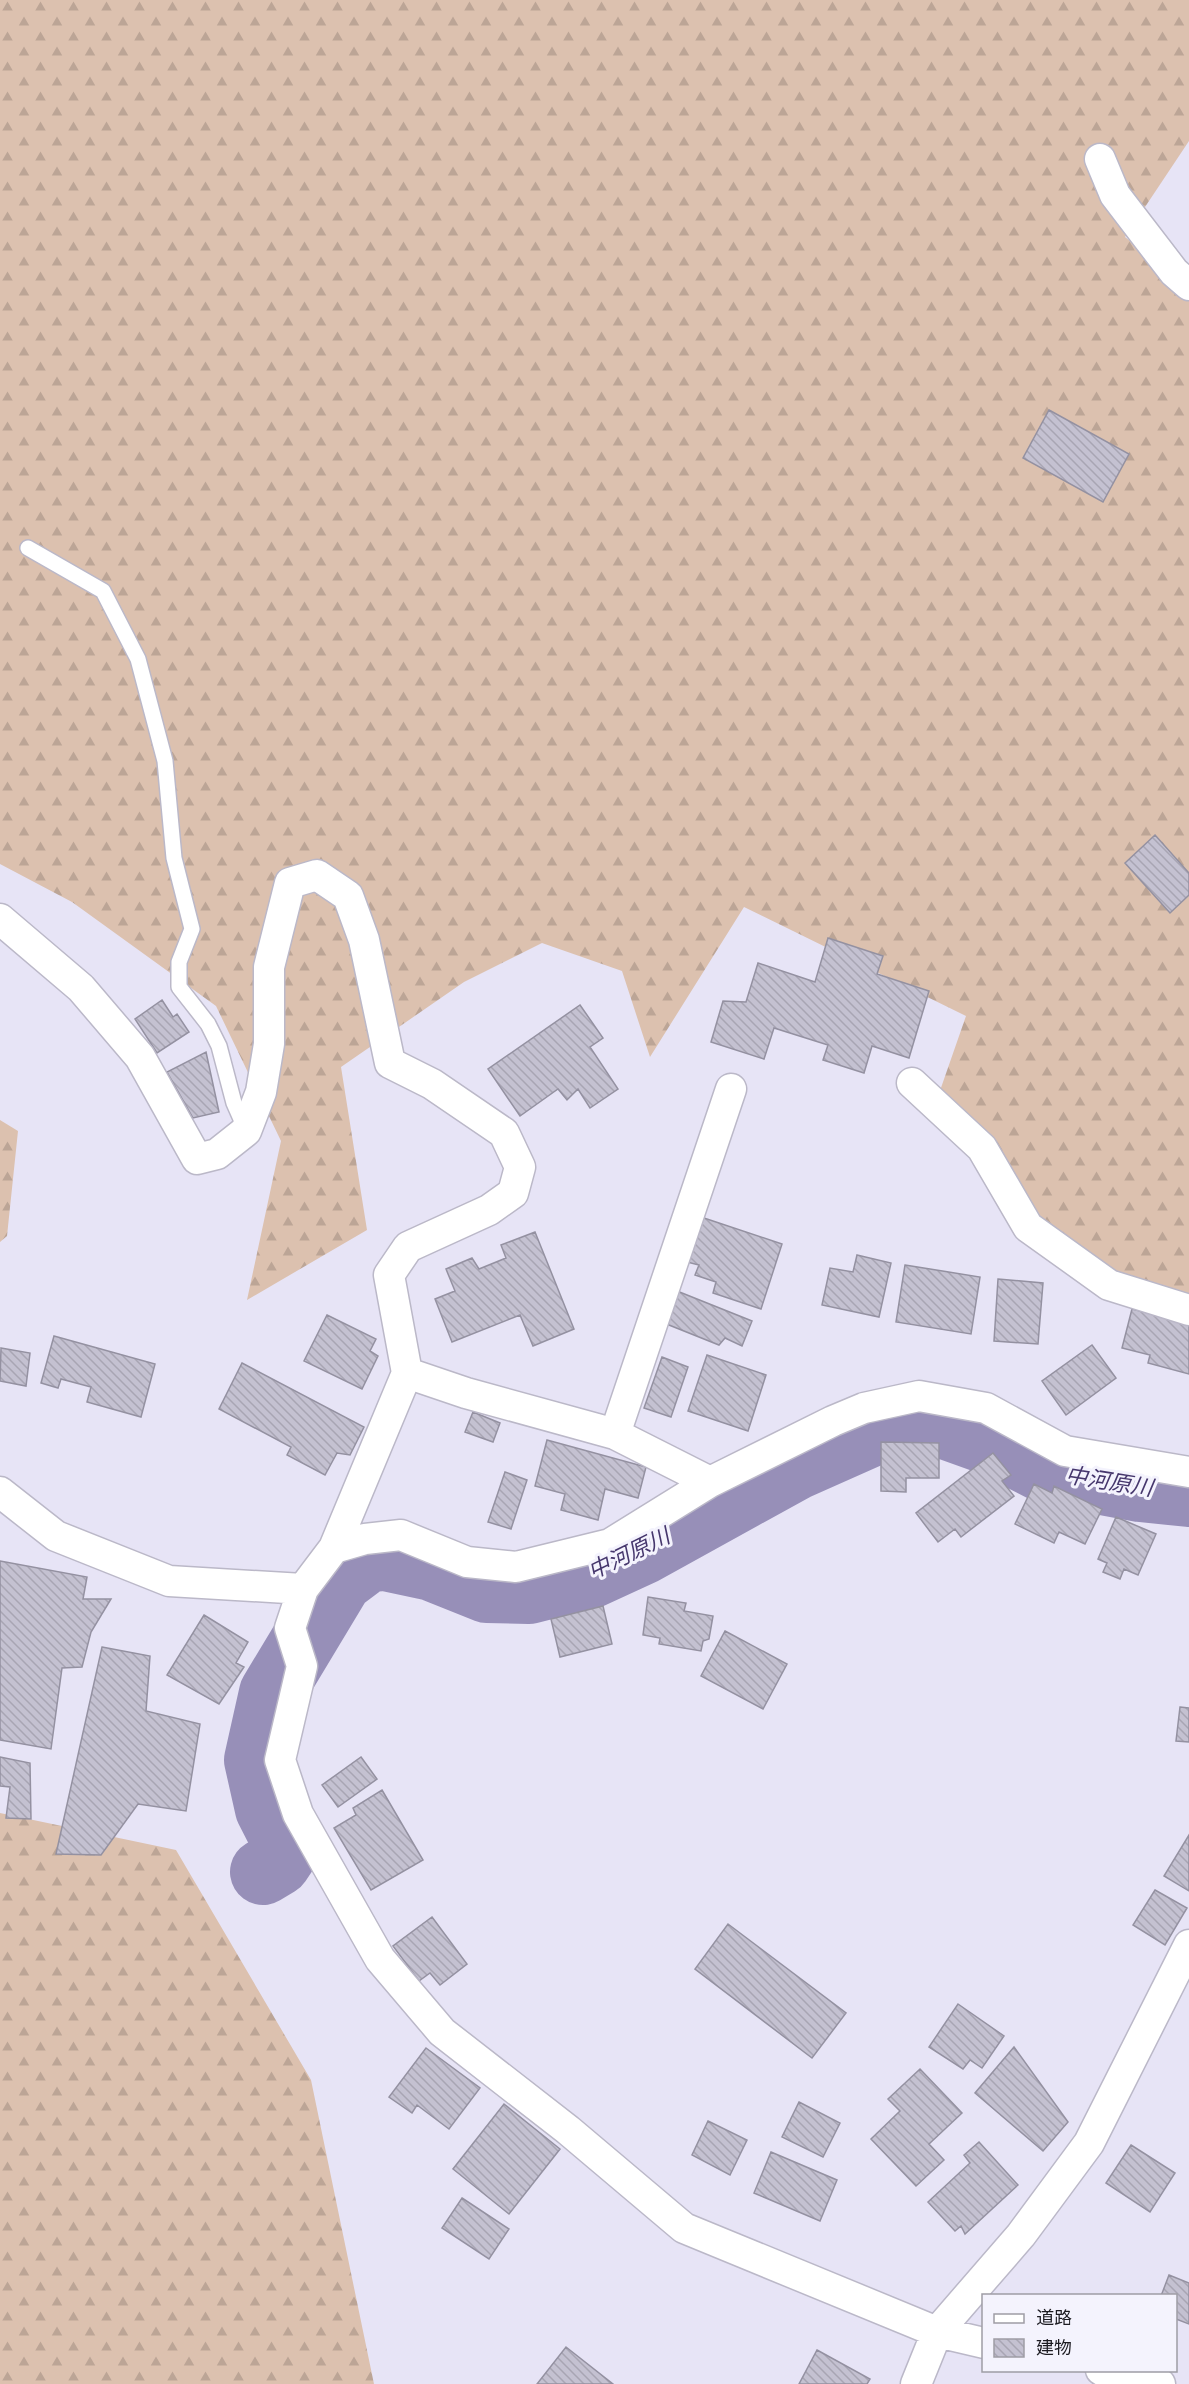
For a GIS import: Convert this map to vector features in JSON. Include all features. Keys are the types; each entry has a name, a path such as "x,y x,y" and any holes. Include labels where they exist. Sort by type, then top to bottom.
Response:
{"street":[{"path":"1100,159 1115,195 1174,272 1189,285"},
{"path":"0,920 81,988 140,1057 197,1158 217,1154 246,1131 261,1092 269,1044 269,967 290,883 317,875 348,896 364,940 390,1063 432,1084 504,1133 520,1167 513,1192 489,1210 408,1247 388,1275 406,1373 334,1548 303,1589 290,1628 302,1666 280,1760 298,1814 380,1959 442,2032 568,2130 684,2228 937,2332 982,2343"},
{"path":"912,1083 981,1148 1028,1227 1109,1285 1189,1310"},
{"path":"615,1434 731,1089"},
{"path":"406,1373 466,1393 615,1434 710,1482"},
{"path":"334,1548 364,1539 401,1535 467,1562 516,1567 610,1545 710,1482 833,1420 864,1408 919,1396 986,1408 1065,1451 1189,1472"},
{"path":"0,1492 56,1536 169,1581 303,1589"},
{"path":"916,2384 937,2332 1021,2235 1089,2143 1189,1945"},
{"path":"1109,2372 1160,2384"}],"lane":[{"path":"28,548 103,591 138,659 165,761 174,858 192,929 179,962 179,987 208,1024 219,1046 234,1103 246,1131"}],"green space":[{"path":"0,0 1189,0 1189,141 1125,237 1189,288 1189,1307 1066,1254 935,1105 966,1016 744,907 650,1057 622,971 542,943 464,982 341,1067 367,1230 247,1300 281,1141 216,1006 72,902 0,864"},
{"path":"0,1120 18,1131 7,1236 0,1242"},
{"path":"0,1813 176,1850 311,2080 374,2384 0,2384"}],"building":[{"path":"1049,410 1129,454 1103,502 1023,458"},
{"path":"1155,835 1189,873 1189,895 1170,913 1125,863"},
{"path":"828,938 883,956 877,974 929,991 909,1058 872,1046 864,1073 823,1060 828,1045 774,1028 764,1059 711,1042 723,1001 746,1002 758,963 815,982"},
{"path":"162,1000 173,1017 177,1014 189,1032 157,1053 135,1019"},
{"path":"580,1005 603,1038 590,1047 618,1089 590,1108 578,1089 567,1100 558,1089 520,1116 488,1069"},
{"path":"206,1052 219,1112 193,1118 167,1072"},
{"path":"701,1217 782,1244 761,1309 713,1293 716,1282 695,1275 699,1265 687,1262"},
{"path":"535,1232 574,1329 533,1346 520,1315 452,1342 435,1299 455,1291 446,1269 472,1258 479,1269 506,1258 501,1245"},
{"path":"857,1255 891,1263 879,1317 822,1305 830,1268 853,1272"},
{"path":"905,1265 980,1277 971,1334 896,1322"},
{"path":"998,1279 1043,1283 1038,1344 994,1341"},
{"path":"677,1291 752,1321 742,1346 725,1338 719,1345 664,1323"},
{"path":"1132,1309 1189,1323 1189,1374 1148,1363 1150,1355 1122,1348"},
{"path":"327,1315 376,1339 370,1351 378,1356 362,1389 304,1361"},
{"path":"54,1336 155,1364 141,1417 87,1402 91,1387 61,1379 58,1388 41,1383"},
{"path":"1092,1345 1116,1378 1066,1415 1042,1381"},
{"path":"1,1348 30,1353 26,1386 0,1381"},
{"path":"707,1355 766,1375 748,1431 688,1411"},
{"path":"662,1357 688,1367 671,1417 644,1408"},
{"path":"242,1363 364,1427 350,1455 337,1453 325,1475 287,1455 291,1447 219,1409"},
{"path":"473,1412 500,1423 493,1442 465,1432"},
{"path":"547,1440 646,1467 638,1498 605,1489 598,1520 561,1510 565,1494 535,1486"},
{"path":"881,1442 939,1443 939,1478 906,1478 906,1492 881,1491"},
{"path":"993,1453 1011,1475 1002,1481 1014,1496 961,1537 955,1529 938,1542 916,1513"},
{"path":"505,1472 527,1480 511,1529 488,1522"},
{"path":"1034,1484 1052,1493 1054,1486 1102,1509 1085,1544 1059,1532 1054,1543 1015,1524"},
{"path":"1116,1517 1156,1534 1138,1575 1124,1569 1120,1579 1103,1572 1107,1563 1098,1559"},
{"path":"0,1561 87,1577 83,1599 111,1599 91,1632 82,1667 62,1668 51,1749 0,1740"},
{"path":"648,1597 686,1603 684,1611 713,1616 709,1639 703,1641 701,1651 659,1644 660,1638 643,1635"},
{"path":"603,1606 612,1644 560,1657 551,1619"},
{"path":"204,1615 248,1642 236,1663 244,1667 219,1704 167,1675"},
{"path":"725,1631 787,1664 763,1709 701,1676"},
{"path":"102,1647 150,1656 146,1711 200,1724 186,1811 138,1804 101,1855 56,1854"},
{"path":"1180,1707 1189,1708 1189,1742 1176,1741"},
{"path":"0,1757 30,1763 31,1819 6,1818 10,1787 0,1786"},
{"path":"361,1757 377,1779 338,1807 322,1785"},
{"path":"382,1790 423,1860 371,1890 334,1828 356,1815 353,1808"},
{"path":"1189,1835 1189,1891 1164,1876"},
{"path":"1155,1890 1187,1908 1165,1945 1133,1925"},
{"path":"432,1917 467,1964 440,1985 430,1973 419,1981 393,1946"},
{"path":"728,1924 846,2013 812,2058 695,1969"},
{"path":"958,2004 1004,2036 982,2068 970,2060 963,2069 929,2047"},
{"path":"1014,2047 1068,2122 1043,2151 975,2093"},
{"path":"426,2048 480,2088 449,2129 417,2105 412,2113 389,2097"},
{"path":"920,2069 962,2113 929,2144 944,2160 916,2186 871,2139 900,2111 888,2099"},
{"path":"799,2102 840,2123 823,2157 782,2137"},
{"path":"504,2104 560,2149 509,2214 453,2169"},
{"path":"708,2121 747,2140 730,2175 692,2155"},
{"path":"979,2142 1018,2185 965,2234 961,2226 955,2231 928,2202 970,2163 964,2155"},
{"path":"1131,2145 1175,2173 1150,2212 1106,2183"},
{"path":"771,2152 837,2180 820,2221 754,2193"},
{"path":"462,2198 509,2229 489,2259 442,2228"},
{"path":"1169,2275 1189,2283 1189,2324 1177,2319 1177,2294 1162,2294"},
{"path":"566,2347 613,2384 537,2384"},
{"path":"817,2350 870,2379 867,2384 799,2384"}],"waterway":[{"name":"中河原川","path":"263,1872 278,1863 288,1848 268,1809 257,1760 272,1693 340,1580 368,1559 385,1558 432,1568 487,1590 529,1591 592,1575 642,1552 796,1467 895,1423 939,1424 992,1443 1049,1472 1140,1489 1189,1494"}]}
